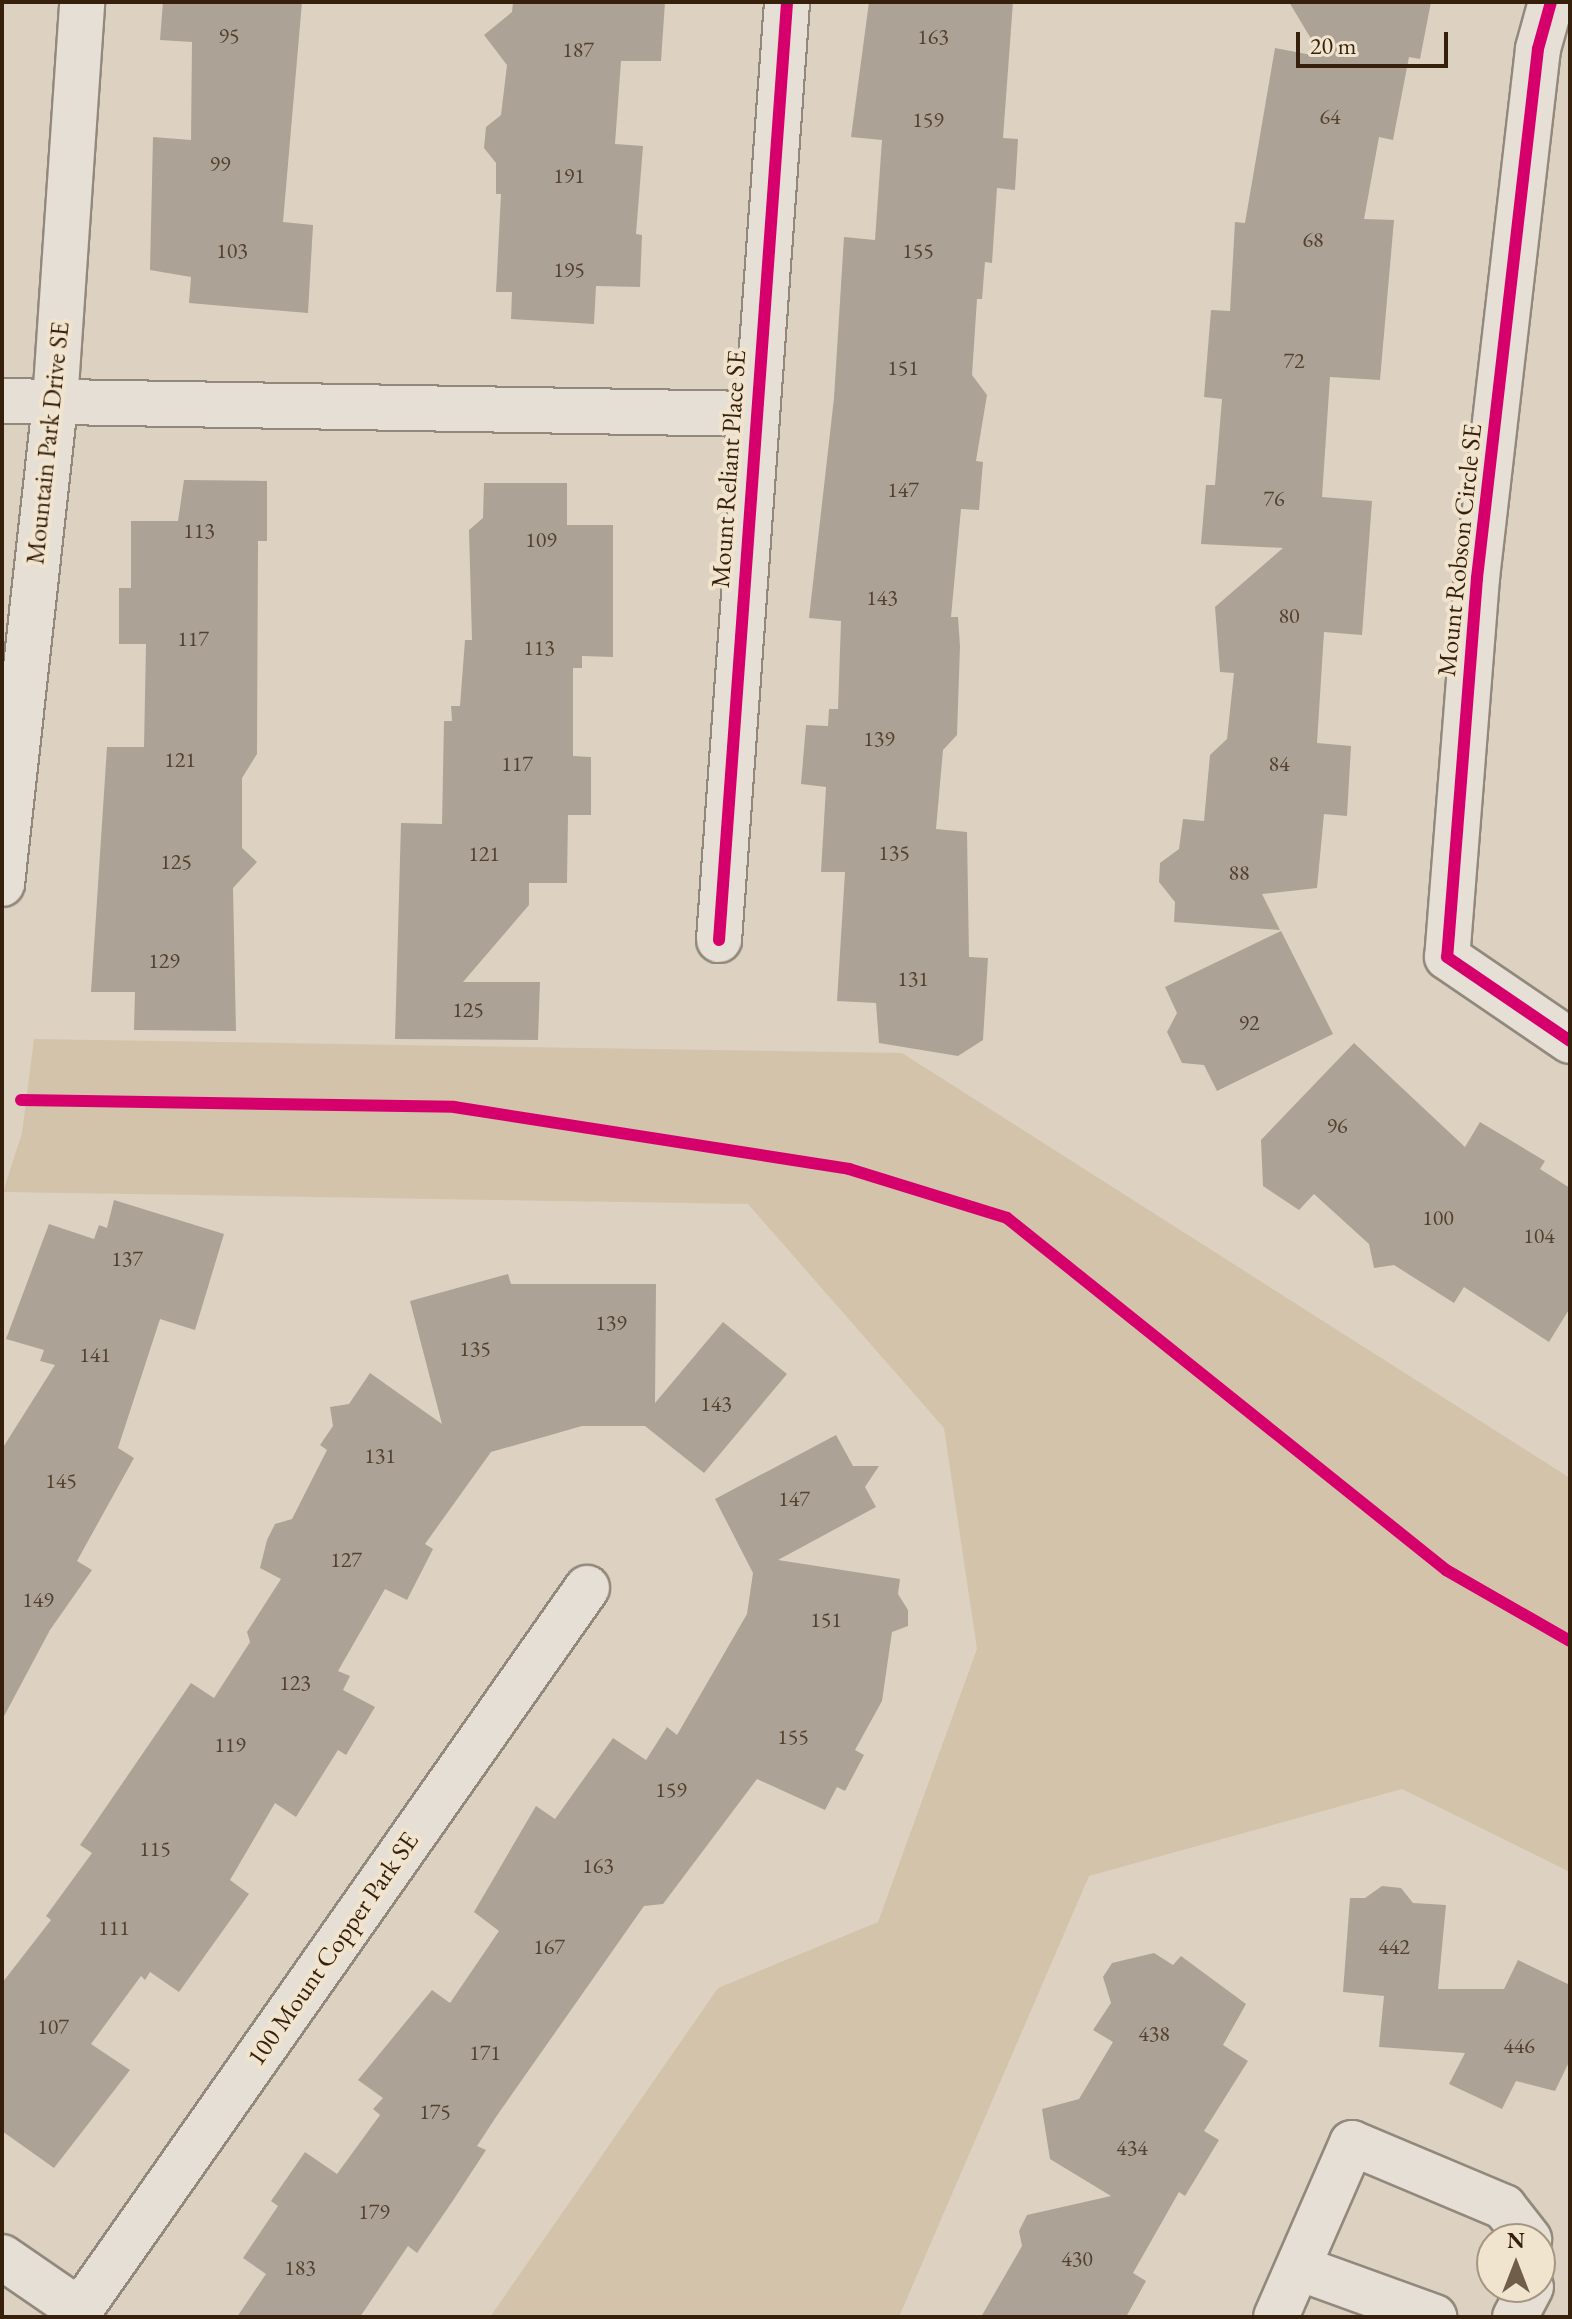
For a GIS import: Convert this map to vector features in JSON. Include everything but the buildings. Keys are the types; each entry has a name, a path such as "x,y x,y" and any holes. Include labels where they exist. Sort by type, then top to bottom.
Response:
{"street":[{"name":"Mountain Park Drive SE","path":"2,884 55,402 82,2"},
{"name":"Mount Reliant Place SE","path":"719,940 754,414 787,2"},
{"name":"Mount Robson Circle SE","path":"1551,2 1538,49 1477,578 1447,957 1570,1041"},
{"name":"Mount Reliant Place SE","path":"2,401 754,414"},
{"name":"100 Mount Copper Park SE","path":"77,2314 587,1588"},
{"path":"1276,2317 1352,2143 1504,2207 1516,2223"},
{"path":"2,2257 77,2314"},
{"path":"1299,2268 1434,2317"}],"shaded area":[{"path":"34,1039 902,1053 1570,1478 1570,1872 1402,1789 1089,1876 899,2317 490,2317 718,1988 878,1922 977,1649 944,1428 748,1204 3,1192 22,1133"}],"cycle path":[{"path":"719,940 787,2"},
{"path":"1551,2 1538,49 1477,578 1447,957 1570,1041"},
{"path":"21,1100 454,1107 849,1169 1007,1218 1446,1570 1570,1641"}]}
